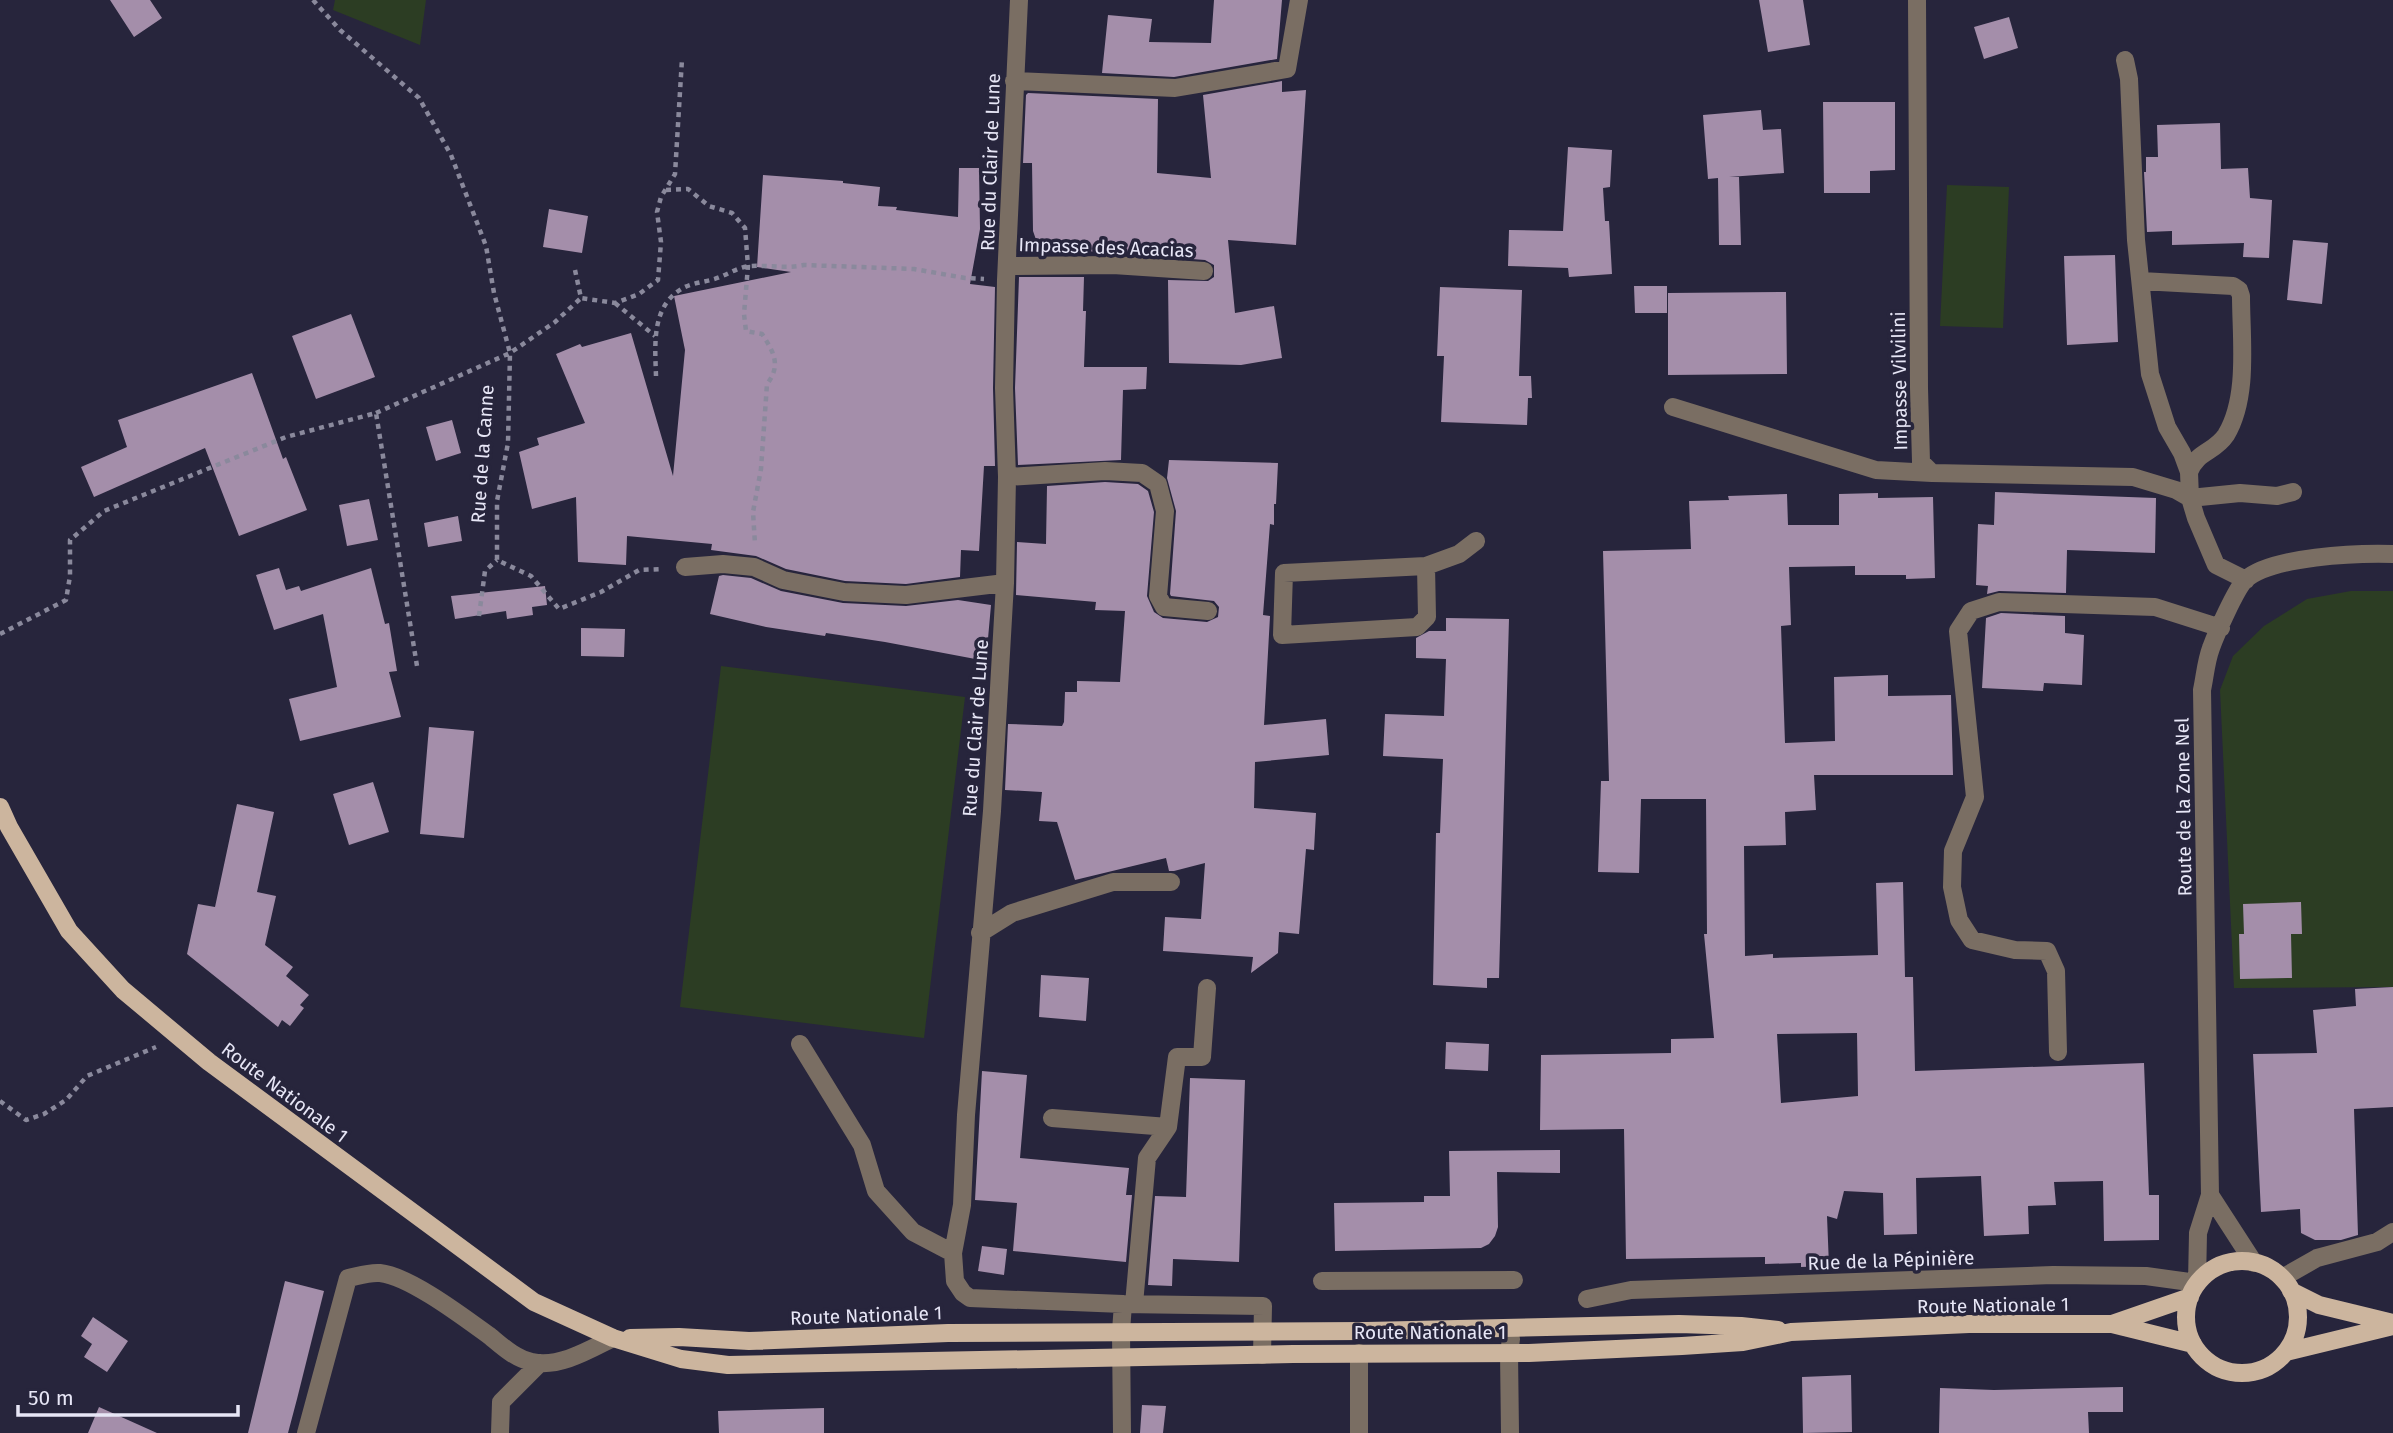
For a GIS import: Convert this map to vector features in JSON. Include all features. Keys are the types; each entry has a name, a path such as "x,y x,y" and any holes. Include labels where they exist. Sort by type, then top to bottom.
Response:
{"main road":[{"name":"Route Nationale 1","path":"0,807 69,930 123,990 179,1036 288,1121 534,1302 613,1338 681,1359 728,1365 1069,1359 1121,1344 1264,1331 1467,1330 1679,1324 1741,1326 1791,1332 1969,1324 2112,1324 2193,1344"},
{"name":"Route Nationale 1","path":"2112,1324 2194,1290 2209,1272 2223,1264 2239,1261 2254,1263"},
{"path":"2254,1263 2270,1268 2287,1285 2319,1306 2393,1325"},
{"path":"2194,1290 2186,1313 2187,1329 2193,1344 2215,1367 2245,1374 2275,1363 2286,1352 2294,1338 2298,1322 2297,1306 2287,1285"},
{"path":"2286,1352 2393,1325"},
{"name":"Route Nationale 1","path":"613,1338 679,1337 749,1341 947,1333 1262,1355 1510,1346 1744,1342 1791,1332"},
{"name":"Route Nationale 1","path":"1069,1359 1121,1344"}],"street":[{"name":"Rue du Clair de Lune","path":"1019,0 1006,273 1006,583 992,811 966,1115 962,1205 953,1253 955,1281 963,1293 970,1297 1128,1304 1263,1306 1262,1355"},
{"path":"1014,81 1175,88 1287,69 1300,0"},
{"name":"Impasse Vilvilini","path":"1917,0 1920,436 1922,462 1932,473"},
{"path":"2125,60 2129,79 2136,240 2150,374 2167,427 2189,472 2190,498 2216,565 2246,580 2272,567 2325,556 2393,554"},
{"name":"Impasse des Acacias","path":"1006,273 1113,265 1204,271"},
{"path":"2141,281 2233,286 2239,290 2241,296 2240,401 2233,423 2221,442 2194,459 2189,472"},
{"path":"1673,407 1876,470 2133,477 2176,490 2190,498 2240,493 2277,496 2293,492"},
{"path":"1007,477 1105,471 1142,473 1158,484 1165,511 1158,596 1164,607 1208,611"},
{"path":"1426,566 1427,617 1417,627 1282,635 1284,573 1426,566 1459,554 1476,541"},
{"path":"685,568 723,565 754,568 783,580 844,592 906,595 1006,583"},
{"name":"Route de la Zone Nel","path":"2194,1290 2198,1233 2210,1195 2202,690 2211,649 2233,600 2246,580"},
{"path":"2058,1052 2056,971 2047,951 2015,950 1972,940 1959,920 1952,887 1953,851 1975,797 1958,631 1971,611 1999,602 2155,607 2221,628"},
{"path":"980,933 1012,913 1114,882 1171,882"},
{"path":"1122,1433 1121,1344 1147,1158 1168,1126 1177,1056 1202,1057 1207,988"},
{"path":"800,1044 862,1145 876,1191 913,1232 953,1253"},
{"path":"1052,1118 1168,1126"},
{"path":"2210,1195 2254,1263"},
{"path":"2287,1285 2317,1258 2377,1242 2393,1231"},
{"path":"306,1433 348,1278 381,1273 404,1282 447,1305 514,1355 532,1362 551,1363 583,1353 613,1338"},
{"name":"Rue de la Pépinière","path":"1587,1299 1631,1290 2053,1275 2146,1276 2194,1290"},
{"path":"1322,1282 1514,1280"},
{"path":"1510,1346 1510,1433"},
{"path":"1359,1353 1359,1433"},
{"path":"500,1433 501,1402 540,1363"}],"path":[{"name":"Rue de la Canne","path":"313,0 340,30 419,98 444,143 486,246 494,293 510,353 508,443 496,501 497,560"},
{"path":"581,298 615,303 639,294 658,280 661,242 657,212 675,174 682,58"},
{"path":"666,190 688,189 709,206 732,214 745,228 748,266 744,314 746,331 762,334 775,354 774,376 767,384 761,469 753,512 754,568"},
{"path":"656,376 655,336 665,302 684,287 748,266 787,269 804,265 894,267 965,278 1006,273"},
{"path":"575,270 581,298"},
{"path":"0,634 66,600 70,576 70,540 104,511 286,437 376,413 510,353 555,322 581,298"},
{"path":"615,303 655,336"},
{"path":"376,413 417,666"},
{"path":"480,616 485,570 497,560 531,576 559,609 601,592 639,570 685,568"},
{"path":"0,1101 26,1119 44,1114 66,1100 87,1076 142,1055 179,1036"}],"green space":[{"path":"335,0 426,0 420,45 333,10"},
{"path":"1947,185 2009,187 2003,328 1940,326"},
{"path":"2351,591 2393,591 2393,987 2234,988 2220,690 2233,656 2264,626 2307,599"},
{"path":"721,666 965,697 924,1038 680,1007"}],"building":[{"path":"110,0 150,0 162,18 134,37"},
{"path":"1214,0 1282,0 1277,59 1174,77 1102,73 1108,15 1152,19 1149,42 1211,43"},
{"path":"1759,0 1803,0 1810,45 1768,52"},
{"path":"2009,17 2018,48 1984,59 1974,27"},
{"path":"1282,81 1282,92 1306,90 1296,245 1228,240 1235,313 1274,306 1282,358 1241,365 1169,363 1168,280 1208,281 1214,277 1214,265 1205,260 1085,251 1085,254 1041,254 1033,231 1032,163 1023,163 1026,95 1158,99 1157,173 1211,178 1203,95"},
{"path":"1823,102 1895,102 1895,170 1870,171 1870,193 1824,193"},
{"path":"1761,110 1763,130 1781,129 1784,173 1729,177 1739,177 1741,245 1719,245 1718,178 1708,179 1703,115"},
{"path":"2220,123 2221,169 2248,168 2250,198 2272,200 2269,258 2243,257 2244,243 2172,245 2172,231 2147,232 2144,172 2146,157 2158,157 2157,125"},
{"path":"1568,147 1612,150 1610,187 1603,188 1605,221 1609,221 1612,274 1569,277 1568,268 1508,266 1509,230 1563,231"},
{"path":"959,168 979,168 980,229 970,284 995,287 995,466 984,466 979,551 961,550 960,577 906,584 845,581 786,569 756,556 711,550 712,544 627,536 626,565 578,562 576,497 532,509 519,452 539,445 537,438 585,423 556,354 580,344 582,347 631,333 673,476 685,350 674,296 791,272 757,267 763,175 843,181 880,187 878,206 958,217"},
{"path":"549,209 588,216 582,253 543,247"},
{"path":"2293,240 2328,243 2322,304 2287,300"},
{"path":"2115,255 2118,342 2067,345 2064,256"},
{"path":"1019,277 1084,277 1084,367 1147,367 1146,389 1123,390 1121,460 1018,465 1015,388"},
{"path":"1634,286 1667,286 1667,313 1635,313"},
{"path":"1440,287 1522,290 1519,376 1531,376 1532,398 1528,398 1527,425 1441,422 1444,356 1437,356"},
{"path":"1786,292 1787,374 1668,375 1668,293"},
{"path":"351,314 375,377 316,399 292,336"},
{"path":"252,373 283,459 286,457 307,510 239,536 205,448 94,497 81,467 127,447 118,420"},
{"path":"452,420 461,453 436,461 426,427"},
{"path":"1169,460 1278,463 1274,525 1270,524 1263,615 1270,616 1264,725 1326,719 1329,755 1255,762 1254,808 1316,813 1314,850 1306,849 1299,934 1279,932 1278,953 1251,973 1253,957 1163,951 1165,917 1201,919 1205,863 1169,871 1166,858 1075,880 1057,822 1039,821 1042,792 1005,790 1008,724 1062,726 1065,692 1077,692 1077,681 1120,682 1125,611 1095,610 1096,602 1016,595 1017,542 1046,544 1047,486 1105,482 1138,484 1148,491 1154,512 1147,596 1154,612 1163,618 1207,622 1218,617 1219,607 1214,601 1170,594 1176,511 1167,478"},
{"path":"1995,492 2156,498 2155,553 2067,550 2066,593 1999,591 1987,594 1988,586 1976,585 1978,524 1994,525"},
{"path":"1878,493 1878,498 1933,497 1935,578 1855,575 1855,566 1789,567 1791,625 1781,626 1785,743 1835,741 1834,677 1888,675 1888,696 1951,695 1953,775 1814,775 1816,810 1785,812 1786,845 1744,846 1745,956 1773,954 1773,958 1878,955 1876,883 1903,882 1905,977 1913,977 1915,1071 2144,1063 2149,1195 2159,1195 2159,1240 2104,1241 2103,1181 2054,1182 2056,1205 2028,1206 2029,1234 1984,1236 1981,1176 1916,1178 1917,1234 1884,1235 1883,1193 1844,1191 1837,1219 1827,1216 1829,1266 1801,1267 1801,1263 1765,1264 1765,1257 1626,1259 1624,1129 1540,1130 1541,1055 1671,1053 1671,1039 1714,1038 1704,934 1707,934 1706,799 1641,799 1639,873 1598,872 1601,781 1609,781 1603,551 1691,549 1689,501 1729,500 1728,496 1787,494 1788,525 1839,525 1839,494","holes":["1857,1033 1858,1096 1781,1103 1777,1034"]},
{"path":"369,499 378,540 347,546 339,505"},
{"path":"458,516 462,541 428,547 424,523"},
{"path":"279,568 286,590 299,586 301,591 371,568 385,624 389,623 397,671 389,672 401,717 300,741 289,699 337,687 323,614 274,630 256,575"},
{"path":"719,576 751,578 781,591 843,603 906,606 958,600 991,605 986,661 885,642 766,627 710,614"},
{"path":"545,586 547,605 532,607 533,615 507,619 506,611 455,619 451,596"},
{"path":"2001,613 2065,616 2065,633 2084,635 2082,685 2044,683 2043,691 1982,688 1986,618"},
{"path":"1446,618 1509,619 1499,978 1487,978 1487,988 1433,985 1436,833 1440,833 1443,759 1383,756 1385,714 1444,716 1446,659 1416,658 1416,638 1429,631 1446,631"},
{"path":"581,628 625,629 624,657 581,656"},
{"path":"429,727 474,731 464,838 420,834"},
{"path":"373,782 389,832 349,845 333,794"},
{"path":"237,804 274,812 257,892 276,896 265,945 293,967 286,976 309,995 300,1005 304,1008 290,1026 282,1020 278,1027 187,954 198,904 215,907"},
{"path":"2301,902 2302,934 2291,934 2292,978 2240,979 2239,934 2244,934 2243,904"},
{"path":"1041,975 1089,978 1086,1021 1039,1017"},
{"path":"2393,987 2393,1107 2354,1109 2358,1235 2341,1240 2315,1240 2301,1233 2300,1209 2261,1212 2253,1054 2317,1053 2313,1010 2356,1006 2355,989"},
{"path":"1446,1042 1489,1044 1488,1071 1445,1069"},
{"path":"982,1071 1027,1075 1020,1158 1129,1168 1126,1195 1132,1195 1126,1262 1013,1251 1017,1203 975,1200"},
{"path":"1190,1078 1245,1080 1239,1262 1173,1259 1172,1286 1148,1285 1155,1196 1186,1197"},
{"path":"1560,1150 1560,1173 1497,1172 1498,1227 1489,1244 1481,1248 1335,1251 1334,1203 1424,1202 1424,1196 1450,1196 1449,1151"},
{"path":"982,1246 1007,1249 1004,1275 978,1271"},
{"path":"285,1281 324,1291 288,1433 248,1433"},
{"path":"93,1317 128,1341 107,1372 84,1357 92,1344 81,1336"},
{"path":"1851,1375 1852,1432 1803,1433 1802,1377"},
{"path":"2123,1387 2123,1412 2088,1412 2089,1433 1939,1433 1940,1388 1994,1390"},
{"path":"1142,1405 1166,1406 1163,1433 1140,1433"},
{"path":"99,1407 157,1433 88,1433"},
{"path":"824,1408 824,1433 719,1433 718,1411"}]}
